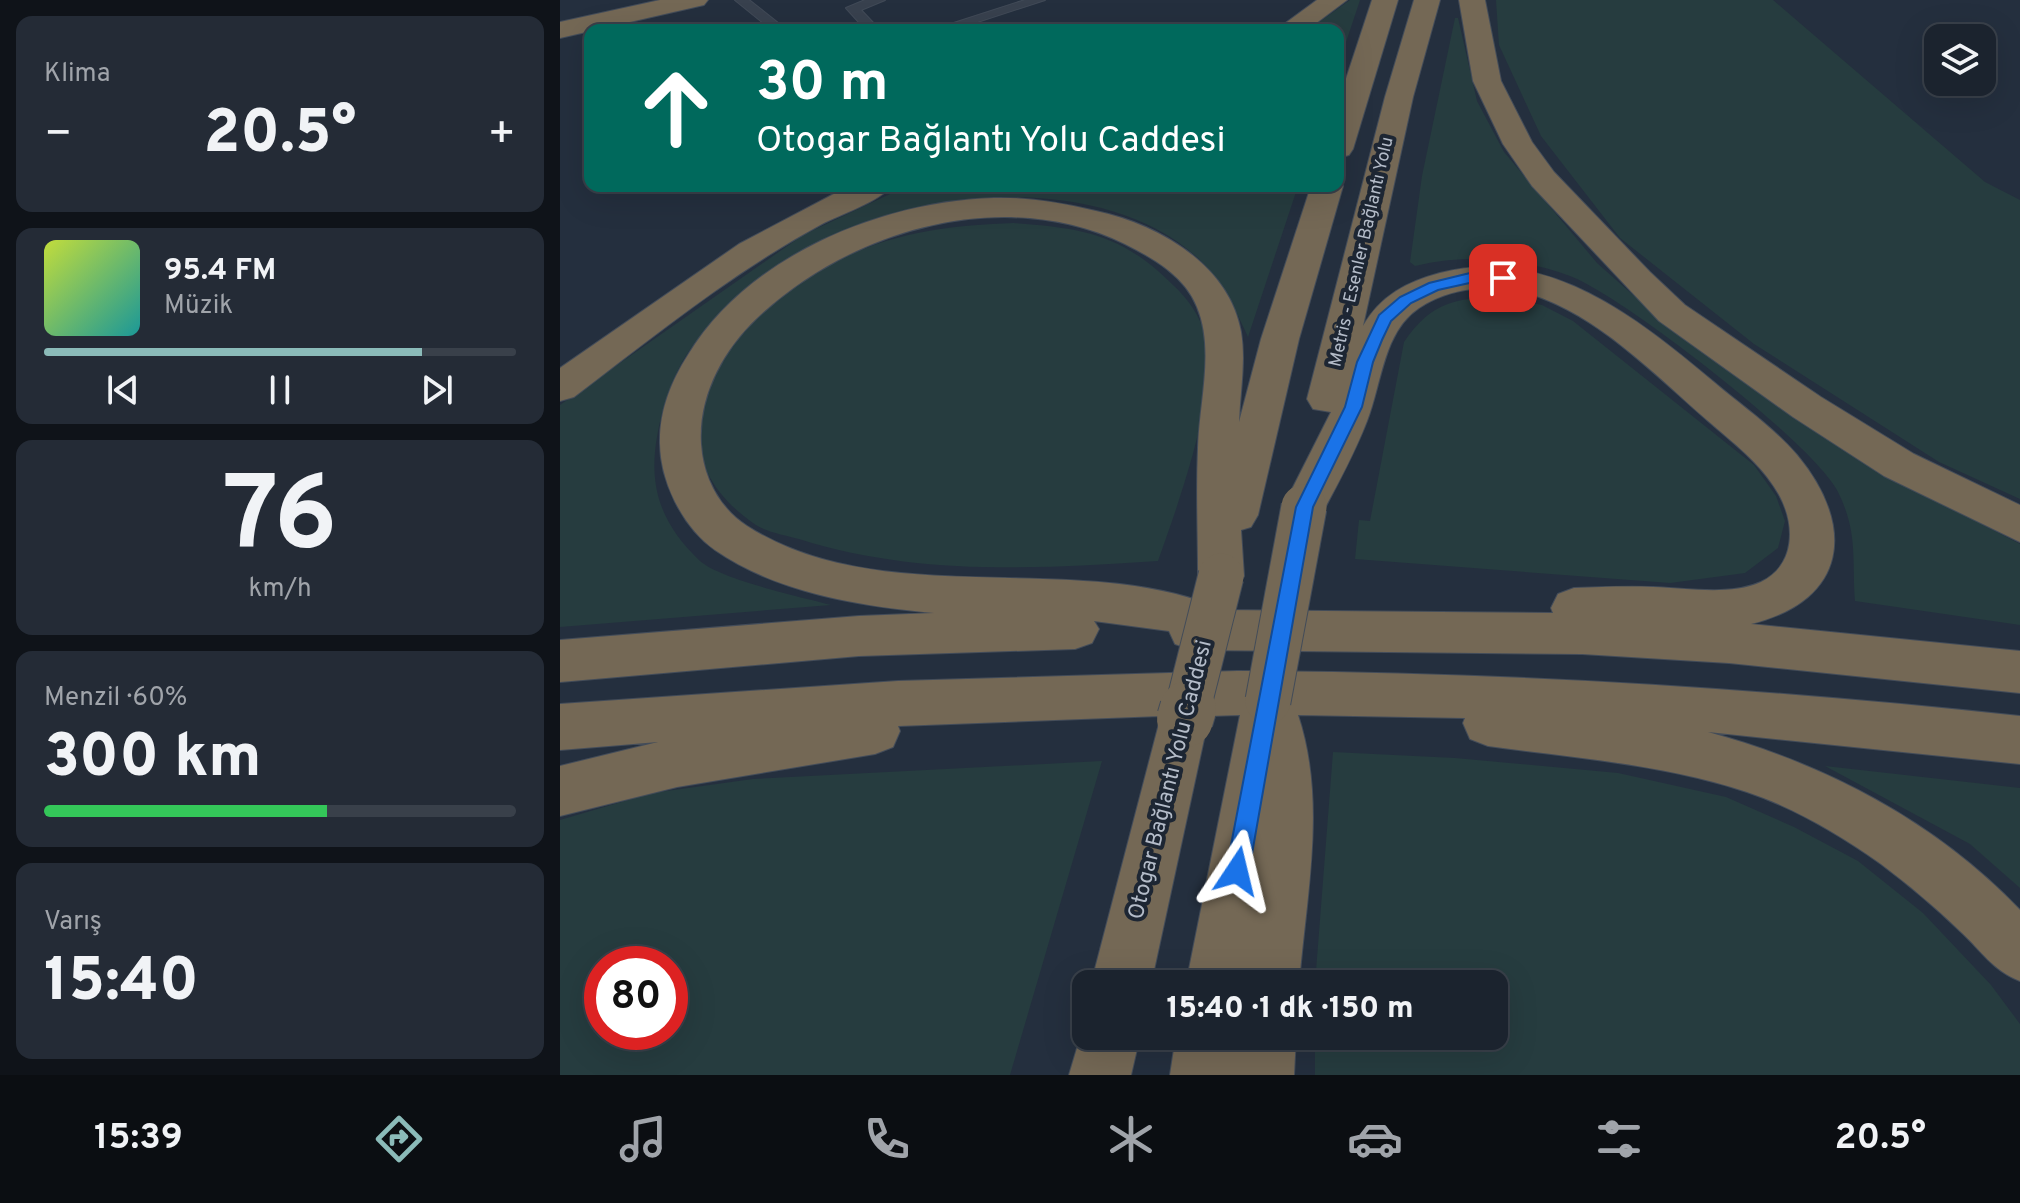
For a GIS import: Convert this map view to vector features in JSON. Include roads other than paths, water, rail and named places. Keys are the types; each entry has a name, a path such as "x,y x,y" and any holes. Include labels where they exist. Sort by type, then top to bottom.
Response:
{"highway":[{"path":"587,24 695,0"},
{"path":"1298,24 1334,0"},
{"path":"1344,130 1385,0"},
{"name":"Metris - Esenler Bağlantı Yolu","path":"1304,507 1395,112 1427,0"},
{"path":"1472,0 1487,81 1518,144 1543,179 1672,313 1807,407 1899,465 2020,525"},
{"path":"560,30 584,25"},
{"path":"560,387 752,252 863,192"},
{"path":"1221,576 1280,339 1325,192"},
{"path":"1220,630 1190,614 1141,605 992,599 910,591 836,579 767,559 727,535 699,505 679,451 681,416 702,362 717,338 760,292 796,266 827,249 907,221 988,209 1067,213 1103,220 1135,232 1193,271 1218,315 1226,351 1219,425 1221,576"},
{"path":"1219,970 1304,507 1353,407 1365,362 1384,319 1405,300 1434,286 1474,277 1538,285 1575,299 1699,391 1783,467 1801,495 1813,528 1812,552 1806,572 1779,595 1746,604 1702,608 1635,606 1480,613 1382,633"},
{"name":"Otogar Bağlantı Yolu Caddesi","path":"1124,970 1221,576"},
{"path":"560,661 859,636 1047,629 1220,630 1553,633 1729,642 2020,672"},
{"path":"560,727 710,714 1012,699 1205,693 1357,694 1466,696 1711,710 2020,740"},
{"path":"1357,694 1443,717 1707,755 1790,784 1863,822 1933,869 2002,931 2020,952"},
{"path":"560,791 641,769 719,753 906,727 1012,699"},
{"path":"1268,701 1286,760 1270,970"},
{"path":"1100,1075 1106,1050"},
{"path":"1201,1075 1205,1050"},
{"path":"1263,1075 1264,1050"}],"lane":[{"path":"741,0 772,24"},
{"path":"867,24 852,8 879,0"},
{"path":"959,24 1039,0"}]}
